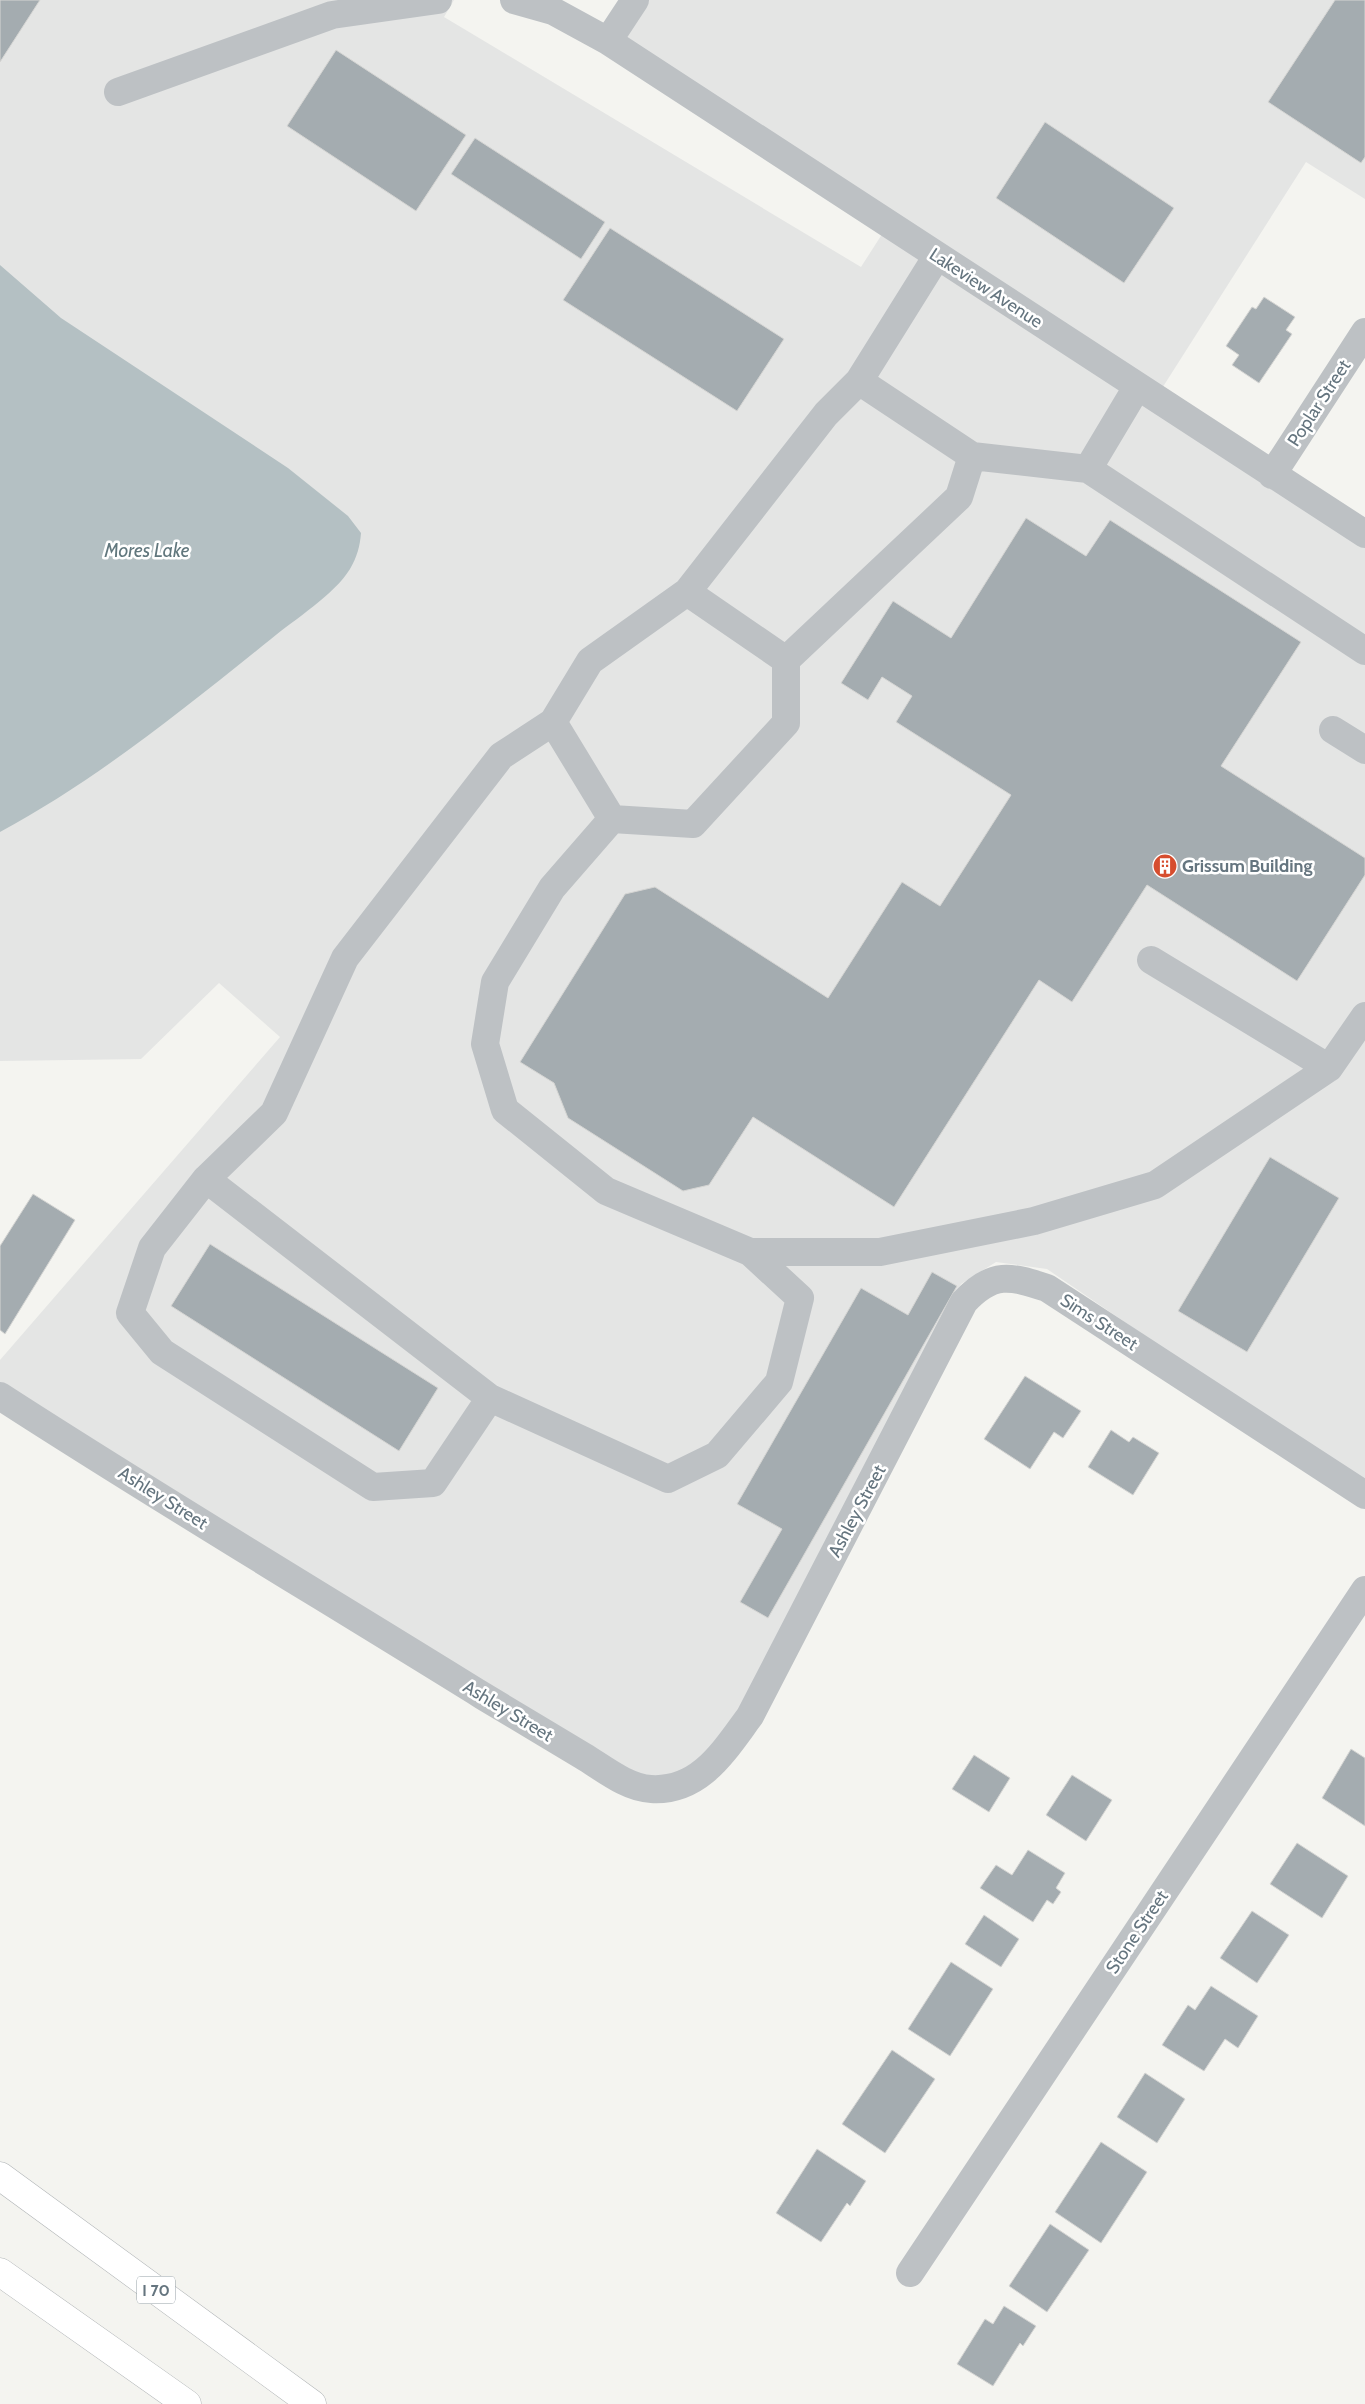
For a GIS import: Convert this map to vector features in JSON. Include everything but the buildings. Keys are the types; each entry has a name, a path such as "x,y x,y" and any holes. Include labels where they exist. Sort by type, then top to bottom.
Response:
{"highway":[{"name":"I 70","path":"0,2176 312,2404"},
{"path":"0,2272 187,2404"}],"street":[{"path":"118,92 332,15 438,0"},
{"name":"Lakeview Avenue","path":"514,0 553,11 608,42 1365,534"},
{"path":"608,42 635,0"},
{"path":"490,1398 433,1483 374,1488 162,1352 130,1313 152,1248 206,1179 274,1113 345,958 501,756 552,722 590,661 686,592 826,414 859,381 937,256"},
{"name":"Poplar Street","path":"1272,474 1365,332"},
{"path":"859,381 972,456 1088,469 1365,651"},
{"path":"1088,469 1138,387"},
{"path":"612,819 693,824 786,723 786,660 959,497 972,456"},
{"path":"686,592 786,660"},
{"path":"552,722 612,819"},
{"path":"1334,730 1365,750"},
{"path":"206,1179 490,1398 668,1479 716,1455 779,1382 800,1298 750,1252 606,1191 505,1110 485,1044 494,982 552,888 612,819"},
{"path":"1151,960 1329,1068"},
{"path":"750,1252 880,1252 1034,1221 1155,1185 1329,1068 1365,1016"},
{"name":"Sims Street","path":"891,1447 964,1302 975,1290 988,1281 1019,1279 1047,1288 1365,1495"},
{"name":"Ashley Street","path":"0,1396 523,1720 627,1782 649,1789 671,1788 690,1782 717,1758 750,1716 891,1447"},
{"name":"Stone Street","path":"910,2273 1365,1590"}],"shaded area":[{"path":"0,0 454,0 444,17 861,267 886,228 1365,536 1365,1486 1047,1269 996,1262 961,1284 745,1713 723,1742 673,1780 632,1775 0,1384 0,1360 280,1037 219,983 141,1059 0,1061"},
{"path":"643,0 1365,0 1365,199 1306,162 1159,393 616,40"}],"water":[{"name":"Mores Lake","path":"0,265 61,318 288,468 348,516 361,533 358,551 350,569 343,579 314,606 140,742 72,789 0,832"}],"place":[{"name":"Grissum Building","path":"1165,866"}]}
